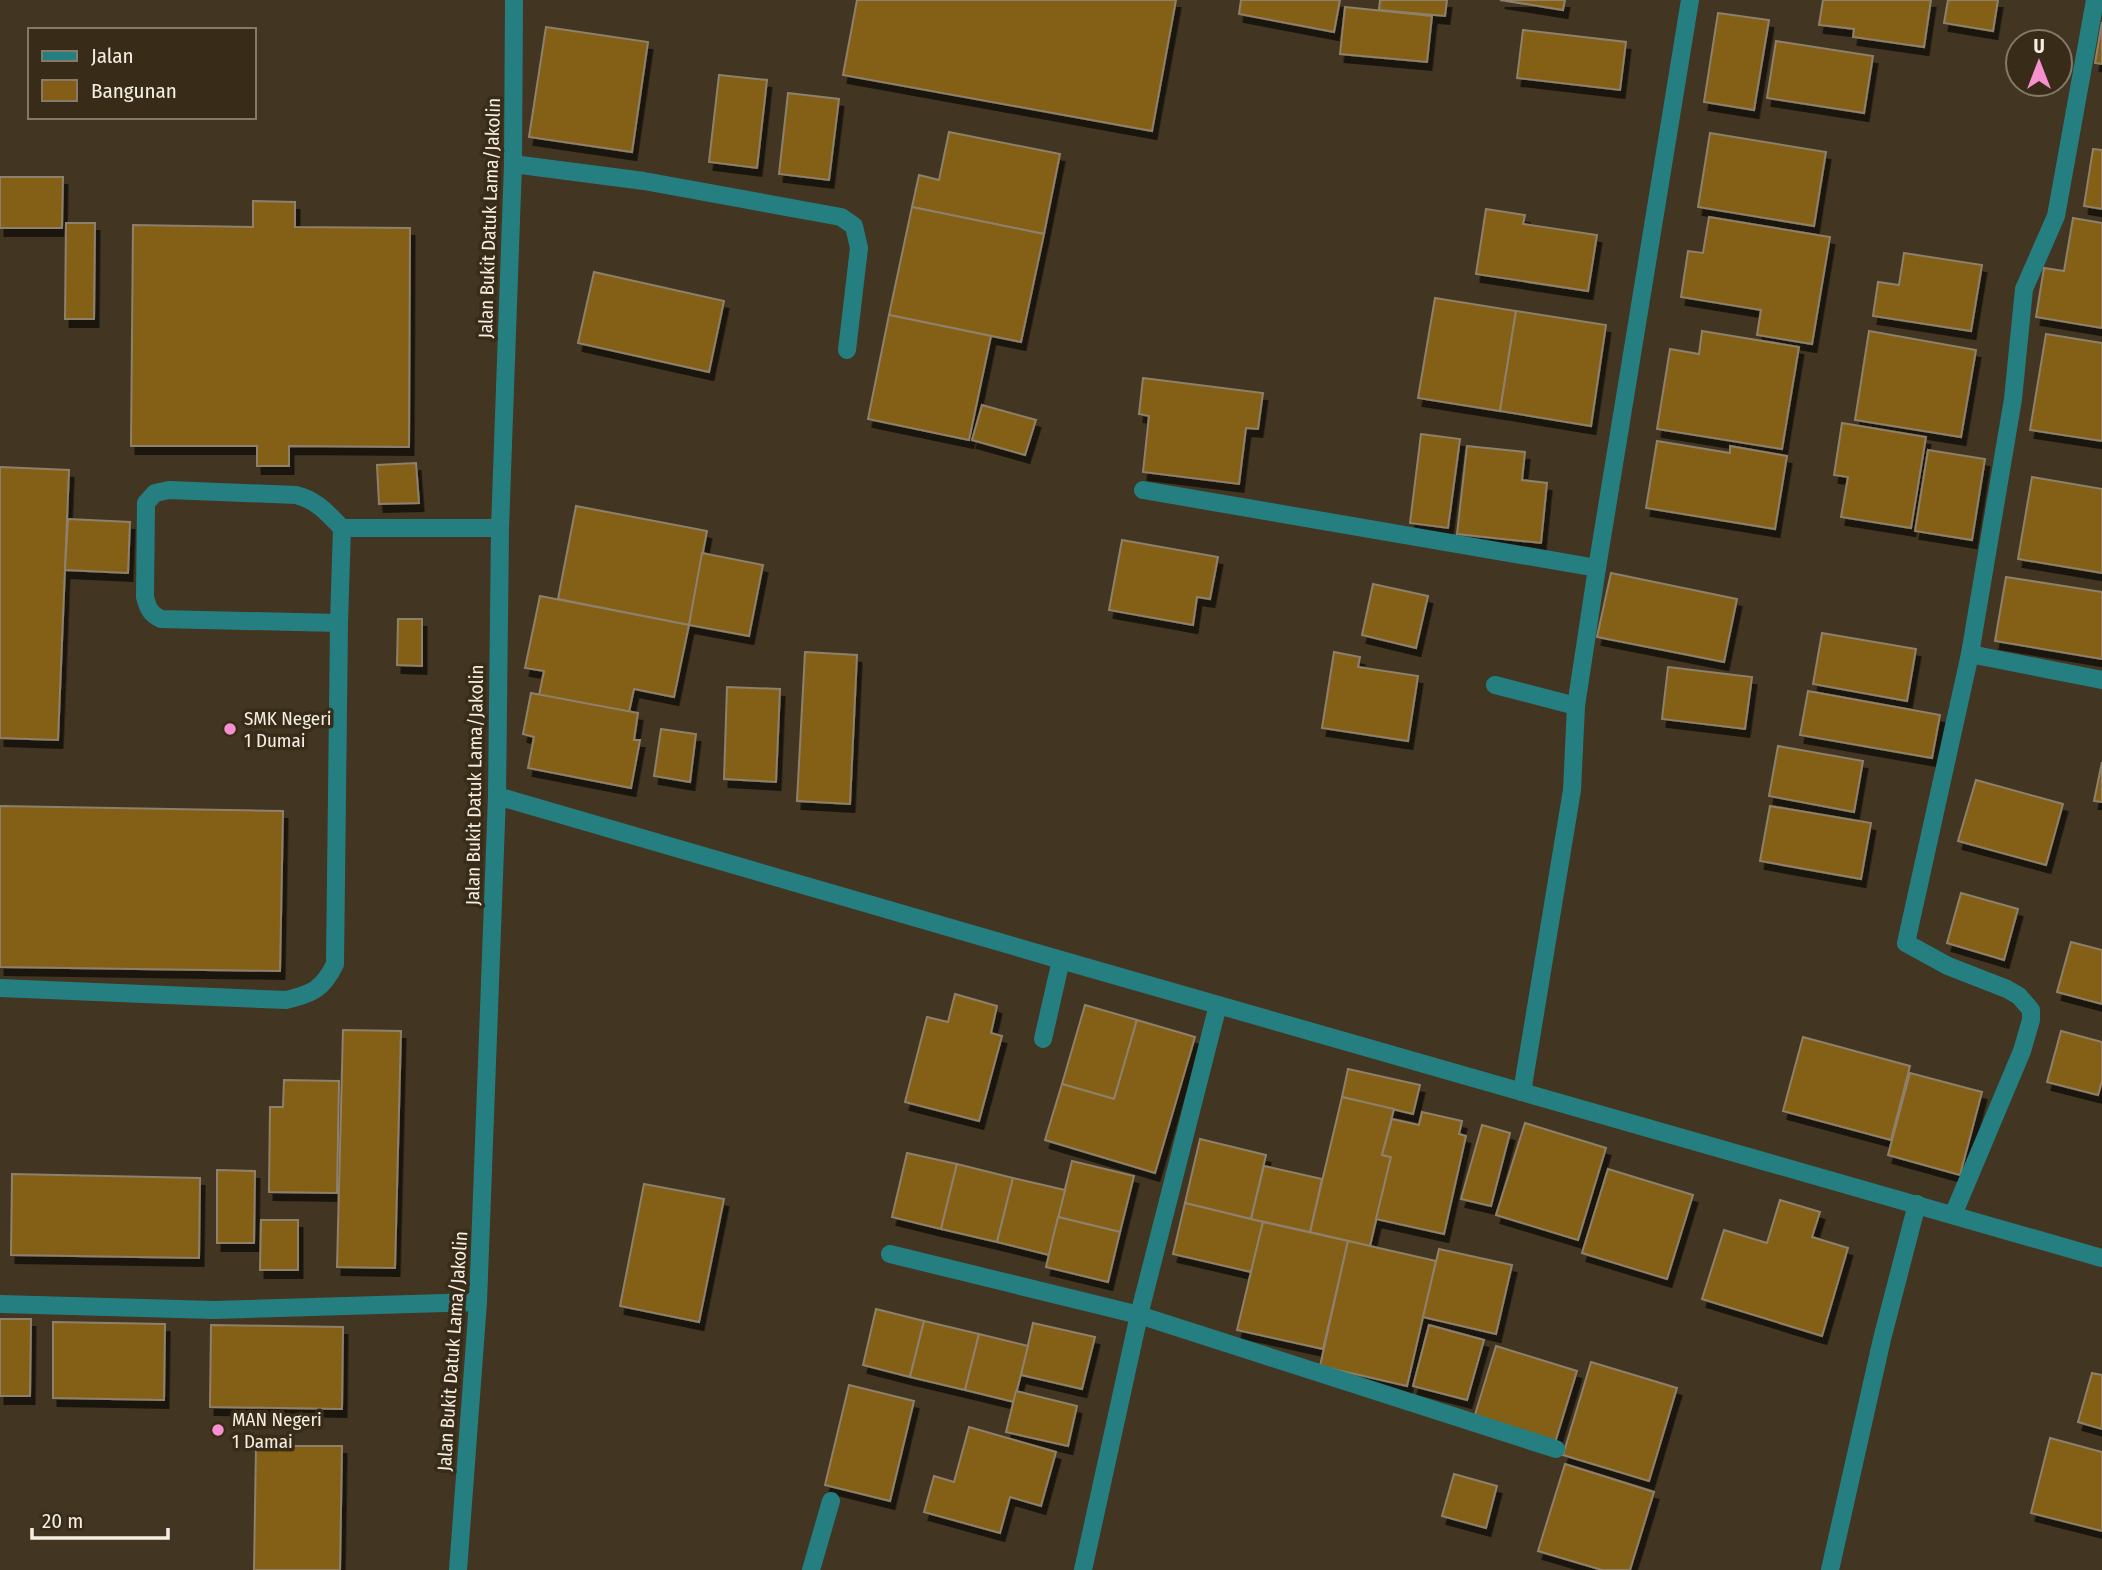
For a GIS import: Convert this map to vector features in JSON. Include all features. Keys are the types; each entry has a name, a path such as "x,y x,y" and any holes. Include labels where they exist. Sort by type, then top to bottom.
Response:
{"street":[{"name":"Jalan Bukit Datuk Lama/Jakolin","path":"458,1570 478,1302 497,796 500,528 513,164 513,0"},
{"path":"1522,1092 1572,790 1576,706 1597,568 1690,0"},
{"path":"1953,1215 2022,1051 2031,1020 2031,1010 2020,996 1948,966 1906,943 1970,654 2013,399 2024,289 2056,216 2095,0"},
{"path":"513,164 644,181 841,217 855,226 859,248 847,349"},
{"path":"339,623 161,619 154,616 148,609 145,597 146,503 155,493 169,490 296,495 310,498 342,528 500,528"},
{"path":"1143,490 1597,568"},
{"path":"0,988 286,1000 317,989 328,979 335,964 342,528"},
{"path":"1970,654 2102,680"},
{"path":"1495,685 1576,706"},
{"path":"497,796 2102,1258"},
{"path":"1043,1039 1061,960"},
{"path":"1083,1570 1139,1315 1218,1005"},
{"path":"1830,1570 1882,1339 1917,1204"},
{"path":"890,1254 1139,1315 1556,1448"},
{"path":"0,1304 214,1310 478,1302"},
{"path":"811,1570 831,1501"}],"building":[{"path":"857,0 1176,0 1152,131 843,75"},
{"path":"1241,0 1340,0 1334,32 1239,14"},
{"path":"1380,0 1447,0 1445,16 1379,10"},
{"path":"1500,0 1565,0 1563,10"},
{"path":"1823,0 1931,0 1924,47 1853,37 1854,29 1819,25"},
{"path":"1948,0 1998,0 1993,31 1944,23"},
{"path":"1345,7 1432,16 1427,62 1340,54"},
{"path":"1718,13 1769,20 1754,110 1704,102"},
{"path":"2102,22 2102,64 2095,63"},
{"path":"546,27 648,42 632,152 529,137"},
{"path":"1523,30 1626,42 1620,90 1517,78"},
{"path":"1776,41 1873,56 1864,113 1767,98"},
{"path":"719,75 767,80 757,168 709,162"},
{"path":"788,93 839,99 829,180 779,174"},
{"path":"949,132 1060,154 1044,234 912,207 919,175 939,180"},
{"path":"1710,133 1826,152 1814,226 1698,207"},
{"path":"2093,149 2102,150 2102,209 2084,206"},
{"path":"0,177 63,177 62,228 0,228"},
{"path":"253,201 295,202 295,227 410,228 409,447 289,446 289,466 257,466 257,446 131,446 133,225 253,227"},
{"path":"912,207 1044,234 1021,342 889,315"},
{"path":"1486,209 1525,215 1523,224 1597,235 1588,291 1476,274"},
{"path":"1709,217 1830,237 1812,344 1757,335 1761,310 1681,297 1688,251 1703,253"},
{"path":"2073,218 2102,223 2102,328 2036,317 2044,268 2064,271"},
{"path":"66,223 95,223 94,319 65,319"},
{"path":"1904,253 1982,265 1971,331 1873,316 1878,282 1899,285"},
{"path":"594,272 724,301 709,372 578,343"},
{"path":"1435,298 1516,311 1500,411 1418,398"},
{"path":"1516,311 1606,325 1591,426 1500,411"},
{"path":"889,315 991,336 969,440 868,419"},
{"path":"1702,331 1799,347 1782,449 1657,429 1670,349 1699,354"},
{"path":"1869,331 1976,350 1961,437 1855,420"},
{"path":"2046,334 2102,343 2102,441 2030,430"},
{"path":"1143,378 1263,393 1258,429 1246,428 1239,484 1143,472 1149,416 1139,414"},
{"path":"982,405 1036,420 1025,455 972,440"},
{"path":"1842,423 1926,437 1911,528 1841,517 1848,477 1834,475"},
{"path":"1421,434 1460,439 1448,528 1410,523"},
{"path":"1657,441 1730,453 1730,446 1787,456 1775,529 1646,508"},
{"path":"1467,446 1525,452 1522,480 1547,483 1541,543 1457,534"},
{"path":"1928,450 1985,459 1972,540 1915,531"},
{"path":"416,463 419,503 379,504 377,465"},
{"path":"0,467 69,470 58,740 0,738"},
{"path":"2032,477 2102,489 2102,573 2018,559"},
{"path":"576,506 707,531 689,625 558,599"},
{"path":"68,519 130,522 128,573 65,570"},
{"path":"1122,540 1218,557 1210,599 1197,597 1193,625 1109,610"},
{"path":"702,553 763,565 749,636 689,625"},
{"path":"1611,573 1737,599 1724,662 1597,637"},
{"path":"2006,577 2102,592 2102,659 1995,641"},
{"path":"1373,584 1428,596 1416,648 1362,635"},
{"path":"540,596 689,625 674,697 634,689 629,712 539,695 544,671 525,668"},
{"path":"398,619 422,619 422,666 397,665"},
{"path":"1822,633 1916,649 1907,701 1813,684"},
{"path":"805,652 857,655 850,804 797,801"},
{"path":"1334,652 1360,657 1358,667 1418,676 1408,741 1322,728"},
{"path":"1668,667 1752,677 1745,729 1662,719"},
{"path":"727,687 780,689 776,782 724,779"},
{"path":"1808,691 1940,715 1932,758 1800,735"},
{"path":"531,693 638,713 634,740 640,740 631,788 528,768 534,737 523,734"},
{"path":"661,729 696,734 690,782 654,776"},
{"path":"1778,746 1863,761 1854,812 1769,796"},
{"path":"2102,762 2102,802 2094,801"},
{"path":"1976,780 2063,804 2046,865 1958,841"},
{"path":"0,806 283,811 280,971 0,967"},
{"path":"1770,806 1871,823 1861,879 1760,861"},
{"path":"1961,893 2018,909 2004,960 1947,943"},
{"path":"2071,942 2102,950 2102,1004 2057,992"},
{"path":"955,994 997,1006 991,1033 1002,1036 979,1121 905,1102 927,1017 948,1022"},
{"path":"1085,1005 1137,1020 1114,1099 1062,1084"},
{"path":"1137,1020 1195,1037 1155,1173 1045,1140 1062,1084 1114,1099"},
{"path":"343,1030 401,1031 395,1268 337,1267"},
{"path":"2061,1031 2102,1042 2102,1081 2098,1095 2047,1082"},
{"path":"1803,1037 1910,1066 1891,1140 1783,1111"},
{"path":"1348,1069 1420,1085 1413,1114 1342,1097"},
{"path":"1910,1073 1982,1092 1960,1175 1888,1155"},
{"path":"284,1080 339,1081 337,1193 269,1192 270,1107 283,1107"},
{"path":"1342,1097 1394,1109 1382,1155 1391,1157 1370,1246 1310,1232"},
{"path":"1422,1112 1462,1121 1459,1134 1466,1136 1444,1234 1376,1219 1391,1157 1382,1155 1392,1119 1419,1125"},
{"path":"1525,1123 1606,1148 1578,1240 1496,1215"},
{"path":"1482,1125 1510,1133 1491,1206 1461,1199"},
{"path":"1200,1139 1266,1155 1251,1219 1185,1203"},
{"path":"907,1153 957,1164 941,1229 892,1217"},
{"path":"1072,1161 1134,1176 1120,1232 1058,1217"},
{"path":"957,1164 1013,1178 997,1242 941,1229"},
{"path":"1264,1166 1322,1179 1310,1232 1251,1219"},
{"path":"1608,1169 1693,1195 1667,1279 1582,1253"},
{"path":"217,1170 255,1171 254,1243 217,1243"},
{"path":"12,1174 200,1178 199,1258 11,1255"},
{"path":"1013,1178 1065,1190 1049,1255 997,1242"},
{"path":"644,1184 724,1199 699,1322 620,1306"},
{"path":"1780,1200 1820,1212 1812,1237 1848,1248 1822,1336 1702,1299 1724,1230 1767,1243"},
{"path":"1185,1203 1263,1222 1251,1272 1173,1254"},
{"path":"1058,1217 1120,1232 1108,1282 1046,1267"},
{"path":"261,1220 298,1220 298,1270 260,1270"},
{"path":"1263,1222 1348,1241 1323,1349 1237,1330"},
{"path":"1348,1241 1436,1261 1407,1386 1320,1366"},
{"path":"1439,1249 1512,1265 1496,1334 1423,1317"},
{"path":"876,1309 924,1321 910,1377 863,1365"},
{"path":"0,1319 31,1319 30,1396 0,1396"},
{"path":"924,1321 979,1334 965,1390 910,1377"},
{"path":"53,1322 165,1324 164,1400 53,1398"},
{"path":"1033,1323 1095,1337 1082,1389 1021,1375"},
{"path":"211,1325 343,1327 342,1409 210,1407"},
{"path":"1429,1325 1484,1340 1467,1400 1413,1386"},
{"path":"979,1334 1028,1346 1014,1402 965,1390"},
{"path":"1496,1346 1577,1371 1554,1446 1473,1421"},
{"path":"1591,1362 1677,1388 1649,1481 1563,1455"},
{"path":"2092,1373 2102,1375 2102,1429 2078,1422"},
{"path":"849,1385 914,1401 890,1501 825,1485"},
{"path":"1016,1391 1077,1406 1068,1446 1006,1432"},
{"path":"969,1427 1056,1452 1041,1506 1010,1497 1000,1533 924,1512 934,1476 954,1482"},
{"path":"2050,1438 2102,1452 2102,1531 2031,1513"},
{"path":"256,1446 342,1446 340,1570 254,1570"},
{"path":"1565,1464 1654,1492 1630,1570 1602,1570 1538,1551"},
{"path":"1454,1474 1497,1486 1486,1528 1442,1516"}],"place":[{"name":"SMK Negeri 1 Dumai","path":"230,729"},
{"name":"MAN Negeri 1 Damai","path":"218,1430"}]}
